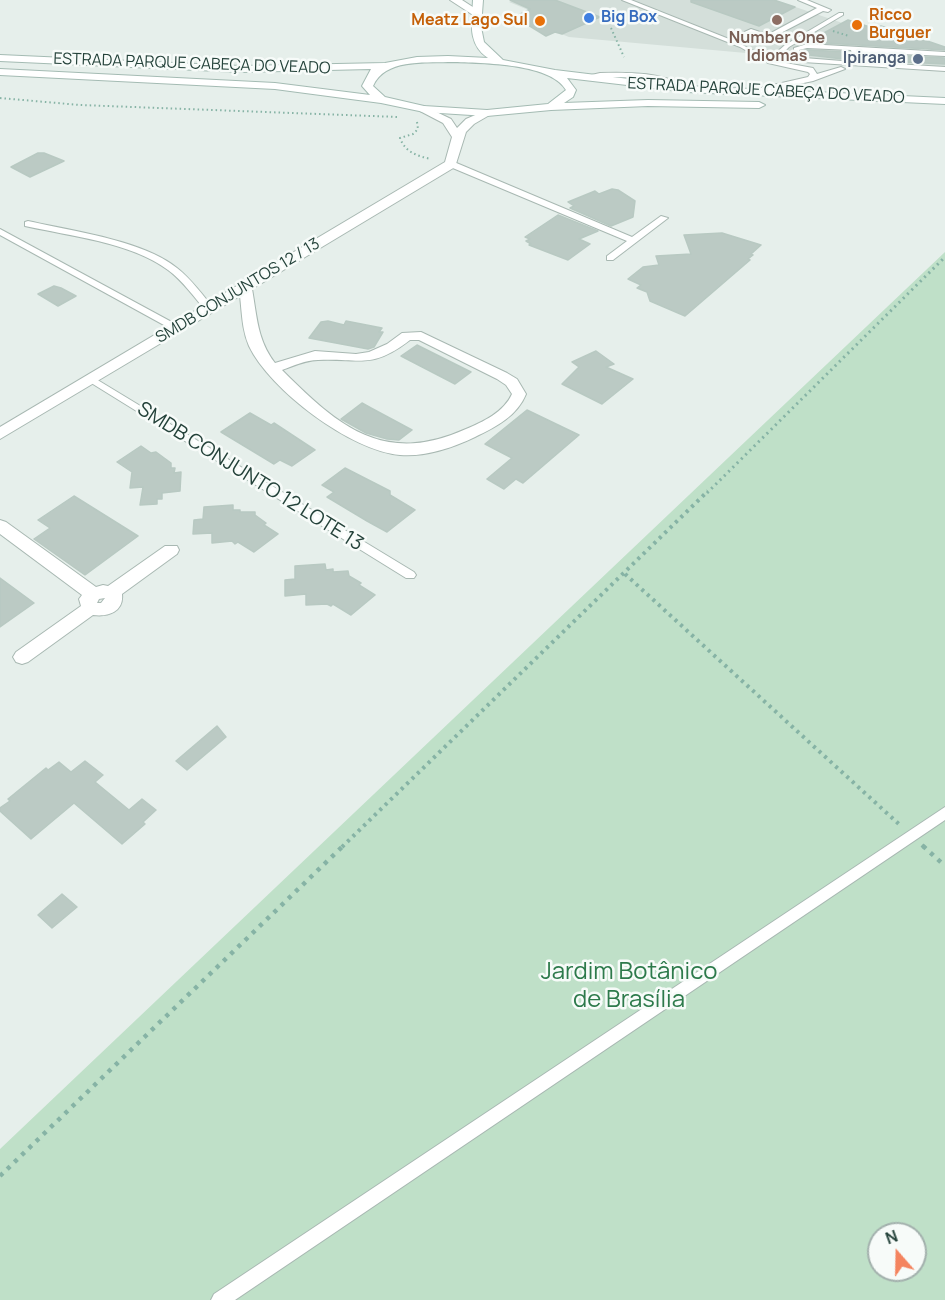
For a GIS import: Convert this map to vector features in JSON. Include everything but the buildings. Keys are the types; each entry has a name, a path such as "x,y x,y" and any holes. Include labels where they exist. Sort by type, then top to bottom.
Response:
{"main road":[{"path":"455,0 477,13"},
{"path":"478,0 477,40 485,53 507,63"},
{"path":"444,58 470,50 477,40"},
{"name":"ESTRADA PARQUE CABEÇA DO VEADO","path":"0,58 241,69 383,66 444,58 481,59 551,72 687,89 945,101"},
{"path":"381,100 367,86 366,79 383,66"},
{"name":"ESTRADA PARQUE CABEÇA DO VEADO","path":"0,72 215,81 275,86 381,100 424,110 487,113 551,107 658,103 772,106"},
{"path":"551,72 569,85 571,90 569,95 551,107"},
{"name":"ESTRADA PARQUE CABEÇA DO VEADO","path":"830,108 945,112"},
{"path":"424,110 447,121 457,136"},
{"path":"451,164 457,136 469,121 487,113"},
{"name":"SMDB CONJUNTOS 12 / 13","path":"0,434 451,164"},
{"path":"245,286 255,342 262,357 273,369 338,428 366,443 393,451 442,445 467,436 512,408 519,394 512,382 502,376 421,336 407,336 392,347 372,356 356,358 315,355 273,369"},
{"path":"0,526 92,601 99,611 111,607 115,600 111,593 171,550"},
{"path":"22,657 92,601"}],"lane":[{"path":"625,0 730,41 770,62 813,72 810,79"},
{"path":"770,62 787,45 841,14 801,0"},
{"path":"730,41 751,31 766,36 773,35 823,8"},
{"path":"853,48 807,46 796,49 795,53 796,57 803,60 945,69"},
{"path":"857,64 854,50 945,54"},
{"path":"754,92 810,79 857,64"},
{"path":"803,69 841,69"},
{"path":"451,164 633,240"},
{"path":"610,258 664,218"},
{"path":"28,224 100,241 152,258 175,271 209,309"},
{"path":"0,232 176,328"},
{"name":"SMDB CONJUNTO 12 LOTE 13","path":"91,379 410,574"},
{"path":"220,1300 945,813"}],"path":[{"path":"611,28 624,57"},
{"path":"0,98 80,105 401,117"},
{"path":"413,120 418,123 418,129 400,138 403,147 417,156 451,164"},
{"path":"0,1176 625,574 945,257"},
{"path":"625,574 945,866"}],"shaded area":[{"path":"513,0 775,0 945,58 945,71 569,37 518,17 531,11 509,2"}],"green space":[{"name":"Jardim Botânico de Brasília","path":"945,252 945,1300 0,1300 0,1149"}],"place":[{"name":"Big Box","path":"589,18"},
{"name":"Number One Idiomas","path":"777,20"},
{"name":"Meatz Lago Sul","path":"540,21"},
{"name":"Ricco Burguer","path":"857,25"},
{"name":"Ipiranga","path":"918,59"}]}
